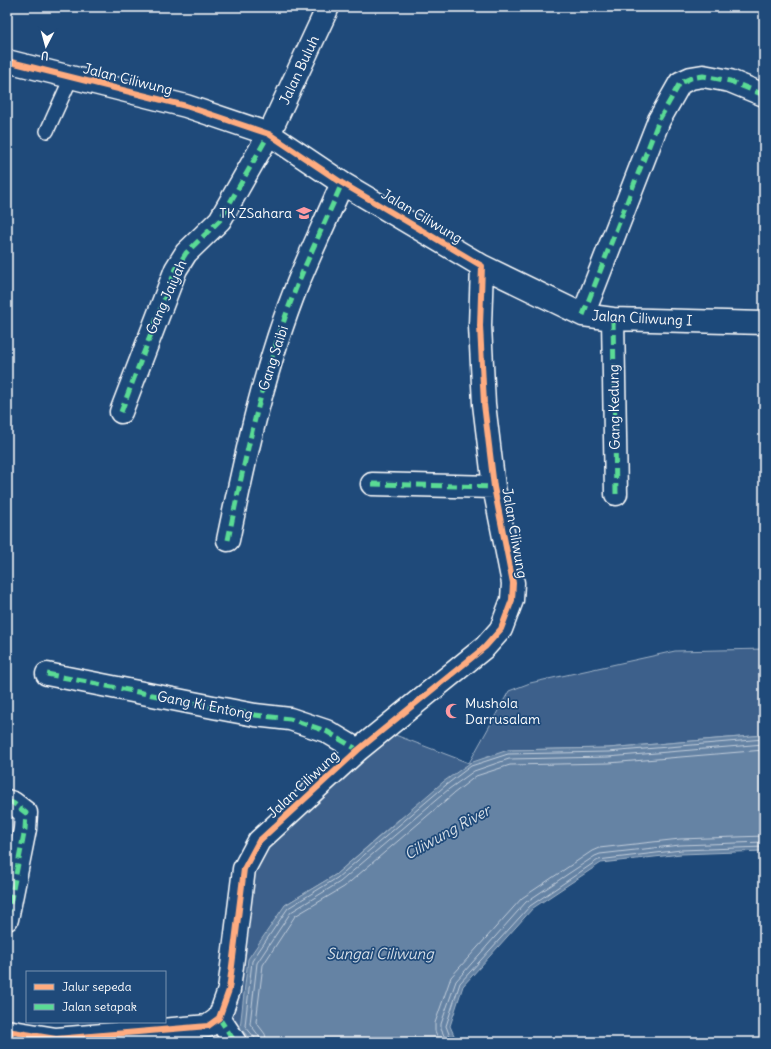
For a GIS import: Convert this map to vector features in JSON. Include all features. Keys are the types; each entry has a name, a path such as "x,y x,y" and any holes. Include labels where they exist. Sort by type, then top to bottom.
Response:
{"street":[{"name":"Jalan Buluh","path":"269,134 328,7"},
{"name":"Jalan Ciliwung","path":"9,66 71,78 186,106 269,134 342,183 482,266 480,326 484,404 494,487 512,583 512,600 500,629 485,647 358,750 259,841 244,869 229,990 214,1029"},
{"path":"583,315 659,120 680,83 691,78 703,76 730,81 764,95"},
{"name":"Gang Jaiyah","path":"121,412 176,269 186,253 220,220 269,134"},
{"name":"Gang Saibi","path":"228,540 257,408 277,342 298,284 342,183"},
{"name":"Jalan Ciliwung I","path":"482,266 583,315 613,320 764,323"},
{"name":"Gang Kedung","path":"613,320 616,494"},
{"path":"372,484 494,487"},
{"name":"Gang Ki Entong","path":"47,674 255,715 290,719 326,731 358,750"},
{"path":"7,801 13,803 26,813 25,829 7,919"},
{"path":"7,1031 56,1038 214,1029 235,1042"}],"lane":[{"path":"47,131 71,78"}],"shaded area":[{"path":"764,649 764,735 608,748 508,750 398,820 335,875 285,905 240,1028 253,1042 215,1042 208,1026 219,1018 244,869 382,730 469,763 509,691 530,683 675,651"}],"water":[{"name":"Sungai Ciliwung","path":"764,735 764,851 681,854 601,863 533,908 463,986 450,1026 457,1042 253,1042 240,1028 248,959 285,905 335,875 443,782 470,763 508,750 608,748"}],"marked path":[{"path":"7,75 12,63"},
{"path":"583,315 659,120 680,83 691,78 703,76 730,81 764,95"},
{"path":"121,412 176,269 186,253 220,220 269,134"},
{"path":"228,540 257,410 286,314 342,183"},
{"path":"613,319 616,494"},
{"path":"372,484 494,487"},
{"path":"47,674 255,715 290,719 326,731 358,750"},
{"path":"7,801 13,803 26,813 25,829 7,919"},
{"path":"219,1018 235,1042"}],"cycle path":[{"path":"7,61 186,106 269,134 342,183 482,266 480,326 484,404 494,487 513,583 512,600 501,629 485,647 358,750 259,841 244,869 229,990 219,1018 208,1026 56,1039 7,1031"}],"place":[{"name":"TK ZSahara","path":"304,213"},
{"name":"Mushola Darrusalam","path":"453,711"}],"water label":[{"name":"Ciliwung River","path":"447,832"}]}
